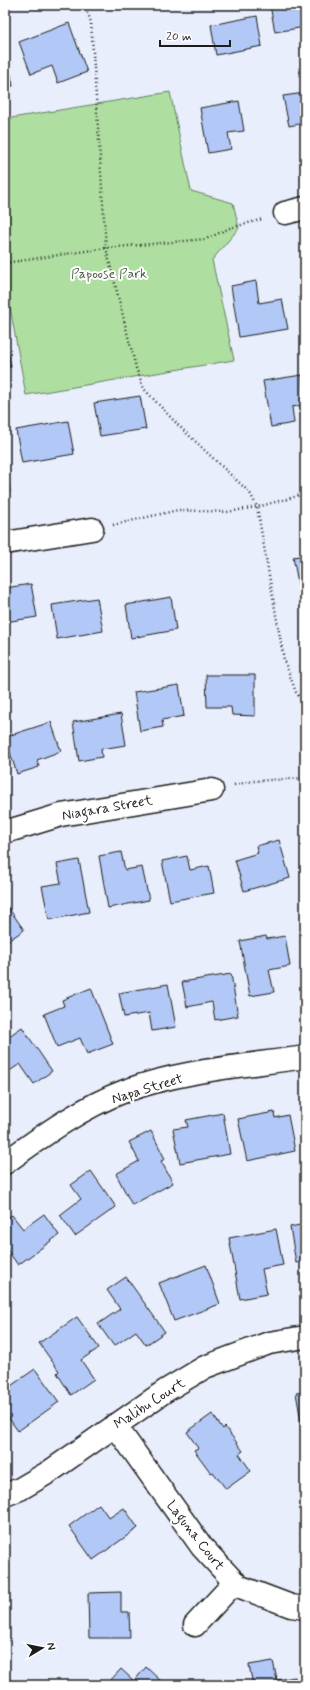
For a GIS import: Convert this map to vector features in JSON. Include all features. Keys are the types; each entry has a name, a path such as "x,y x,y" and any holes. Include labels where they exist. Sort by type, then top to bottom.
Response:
{"street":[{"path":"5,543 92,529"},
{"name":"Niagara Street","path":"5,832 61,815 212,790"},
{"name":"Napa Street","path":"5,1163 55,1128 126,1091 176,1077 305,1057"},
{"name":"Malibu Court","path":"5,1495 20,1489 49,1472 165,1391 205,1367 269,1343 305,1337"},
{"name":"Laguna Court","path":"115,1425 202,1547 238,1586 292,1606 305,1608"},
{"path":"195,1625 235,1582"}],"path":[{"path":"85,5 91,22 106,248 136,368 144,389 177,424 250,493 257,507 284,660 296,692 305,706"},
{"path":"5,263 106,248 206,239 230,228 295,210"},
{"path":"92,529 178,510 227,512 257,507 305,494"},
{"path":"212,790 253,781 305,778"}],"green space":[{"name":"Papoose Park","path":"170,92 191,191 233,203 239,228 212,260 234,360 26,395 5,280 5,119"}],"building":[{"path":"270,5 305,5 305,27 275,32"},
{"path":"257,16 262,46 216,55 211,25"},
{"path":"69,23 87,72 58,83 52,66 31,74 19,42"},
{"path":"5,43 13,86 5,88"},
{"path":"305,93 305,129 304,123 289,126 283,96"},
{"path":"239,101 244,131 228,133 231,149 208,153 200,108"},
{"path":"256,281 259,303 282,299 288,329 239,337 231,286"},
{"path":"5,336 11,367 5,368"},
{"path":"302,375 305,405 292,407 294,423 271,427 263,381"},
{"path":"140,396 146,429 100,436 94,403"},
{"path":"68,421 74,454 22,463 16,430"},
{"path":"5,464 10,492 5,492"},
{"path":"305,555 305,602 302,603 293,557"},
{"path":"31,584 37,617 5,622 5,588"},
{"path":"171,597 176,630 131,638 126,605"},
{"path":"97,598 103,631 57,639 52,605"},
{"path":"206,675 255,675 255,716 232,715 231,707 207,707"},
{"path":"179,685 184,716 162,720 163,727 140,731 134,692"},
{"path":"121,714 126,745 101,749 102,757 79,761 73,722"},
{"path":"51,722 61,751 37,760 39,767 17,774 5,737"},
{"path":"279,840 290,878 244,891 235,860 258,853 256,846"},
{"path":"121,852 125,870 142,867 149,900 108,908 99,856"},
{"path":"187,856 190,870 209,866 214,893 170,901 162,861"},
{"path":"79,860 89,912 49,920 42,886 61,883 57,864"},
{"path":"5,903 24,930 5,943"},
{"path":"266,936 267,939 285,936 290,966 269,970 274,992 250,996 240,941"},
{"path":"231,974 238,1016 215,1020 212,1002 187,1007 182,982"},
{"path":"168,984 176,1027 152,1031 149,1013 124,1017 119,993"},
{"path":"91,988 113,1044 87,1054 80,1038 57,1047 44,1014 64,1006 62,1000"},
{"path":"22,1027 52,1071 34,1084 20,1064 5,1074 5,1039"},
{"path":"274,1112 275,1118 288,1115 295,1151 247,1161 238,1119"},
{"path":"223,1113 230,1154 180,1163 173,1129 188,1127 186,1120"},
{"path":"151,1131 165,1159 161,1161 173,1183 132,1205 116,1174 139,1161 129,1142"},
{"path":"91,1171 116,1207 75,1236 60,1215 81,1199 71,1185"},
{"path":"44,1214 59,1235 18,1265 5,1247 5,1220 12,1215 23,1229"},
{"path":"305,1224 305,1261 296,1263 290,1227"},
{"path":"276,1229 283,1265 262,1269 267,1294 240,1299 229,1238"},
{"path":"206,1265 220,1304 174,1321 159,1283"},
{"path":"126,1277 165,1332 146,1345 136,1331 114,1346 98,1324 120,1309 107,1290"},
{"path":"77,1317 99,1348 81,1360 94,1379 71,1395 57,1373 59,1371 39,1343"},
{"path":"35,1369 59,1402 18,1431 5,1413 5,1390"},
{"path":"305,1392 305,1432 303,1432 296,1393"},
{"path":"212,1414 223,1429 225,1427 243,1451 239,1454 251,1471 226,1489 213,1472 211,1473 194,1450 198,1448 187,1432"},
{"path":"99,1504 109,1518 124,1508 138,1528 93,1560 69,1526"},
{"path":"121,1592 121,1612 129,1612 130,1638 89,1638 88,1593"},
{"path":"273,1661 277,1680 295,1677 297,1685 253,1685 249,1665"},
{"path":"146,1667 165,1685 106,1685 121,1669 134,1681"}]}
